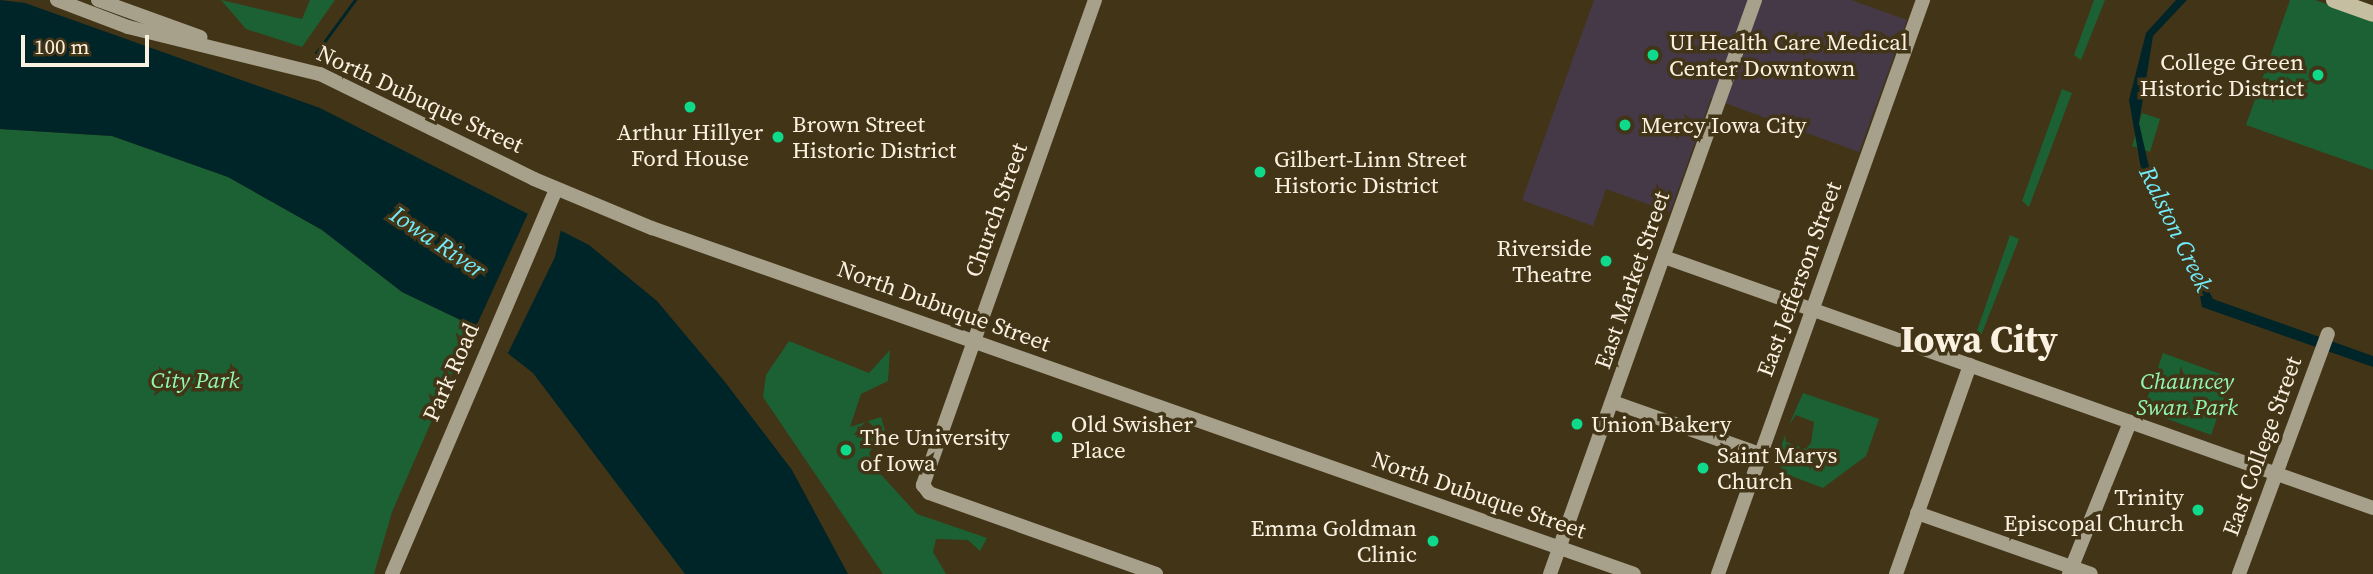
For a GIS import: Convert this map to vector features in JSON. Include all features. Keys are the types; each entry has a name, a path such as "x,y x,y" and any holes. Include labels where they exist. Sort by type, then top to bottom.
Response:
{"main road":[{"name":"North Dubuque Street","path":"57,0 128,27 251,55"},
{"name":"North Dubuque Street","path":"98,0 251,55 331,79 556,189 1559,550 1634,574"},
{"name":"Church Street","path":"1095,0 924,475 929,494 1156,574"},
{"name":"East Market Street","path":"1550,574 1755,0"},
{"name":"East Jefferson Street","path":"1718,574 1923,0"},
{"path":"2334,0 2373,14"},
{"name":"Park Road","path":"392,574 556,189"},
{"path":"1664,257 2373,508"},
{"name":"East College Street","path":"2239,574 2328,334"},
{"path":"1896,574 1970,365"},
{"path":"1613,402 1760,454"},
{"path":"2070,571 2130,422"},
{"path":"1917,513 2070,571 2091,574"}],"shaded area":[{"name":"Mercy Iowa City","path":"1594,0 1851,0 1907,20 1859,152 1711,98 1670,212 1606,189 1593,226 1522,200"}],"green space":[{"path":"221,0 302,19 310,0 335,0 302,47 246,29"},
{"path":"2094,0 2105,0 2081,60 2074,55"},
{"name":"College Green Historic District","path":"2290,0 2315,0 2373,20 2373,170 2246,125"},
{"path":"2062,89 2072,93 2029,207 2022,201"},
{"path":"2142,113 2160,119 2150,152 2132,146"},
{"name":"City Park","path":"0,129 112,136 228,177 322,230 402,292 473,326 392,512 374,574 0,574"},
{"path":"2010,235 2019,239 1975,351 1972,345"},
{"path":"789,341 869,373 890,350 888,381 861,394 850,427 881,417 885,431 869,453 875,468 917,514 987,538 980,551 968,540 936,539 933,552 946,574 883,574 763,397 766,375"},
{"name":"Chauncey Swan Park","path":"2163,353 2231,378 2211,435 2143,410"},
{"path":"1803,393 1879,419 1866,456 1823,488 1786,474 1776,461 1785,435 1786,442 1806,449 1811,443 1814,422 1796,415 1789,425"}],"water":[{"name":"Iowa River","path":"0,0 25,3 320,108 589,245 657,301 725,382 792,470 848,574 685,574 533,373 473,326 402,292 322,230 228,177 112,136 0,129"},
{"name":"Ralston Creek","path":"2176,0 2187,0 2153,36 2139,123 2152,180 2213,299 2373,356 2373,367 2202,307 2197,281 2141,169 2129,100 2146,33"}],"pier":[{"path":"530,209 562,225 555,257 508,353 474,331"},
{"path":"2179,224 2208,279 2195,281 2173,240"}],"waterway":[{"path":"316,53 355,0"}],"place":[{"name":"UI Health Care Medical Center Downtown","path":"1653,55"},
{"name":"College Green Historic District","path":"2318,75"},
{"name":"Arthur Hillyer Ford House","path":"690,107"},
{"name":"Mercy Iowa City","path":"1625,125"},
{"name":"Brown Street Historic District","path":"778,137"},
{"name":"Gilbert-Linn Street Historic District","path":"1260,172"},
{"name":"Riverside Theatre","path":"1606,261"},
{"name":"Union Bakery","path":"1577,424"},
{"name":"Old Swisher Place","path":"1057,437"},
{"name":"The University of Iowa","path":"846,450"},
{"name":"Saint Marys Church","path":"1703,468"},
{"name":"Trinity Episcopal Church","path":"2198,510"},
{"name":"Emma Goldman Clinic","path":"1433,541"}],"district":[{"name":"Iowa City","path":"1979,339"}]}
